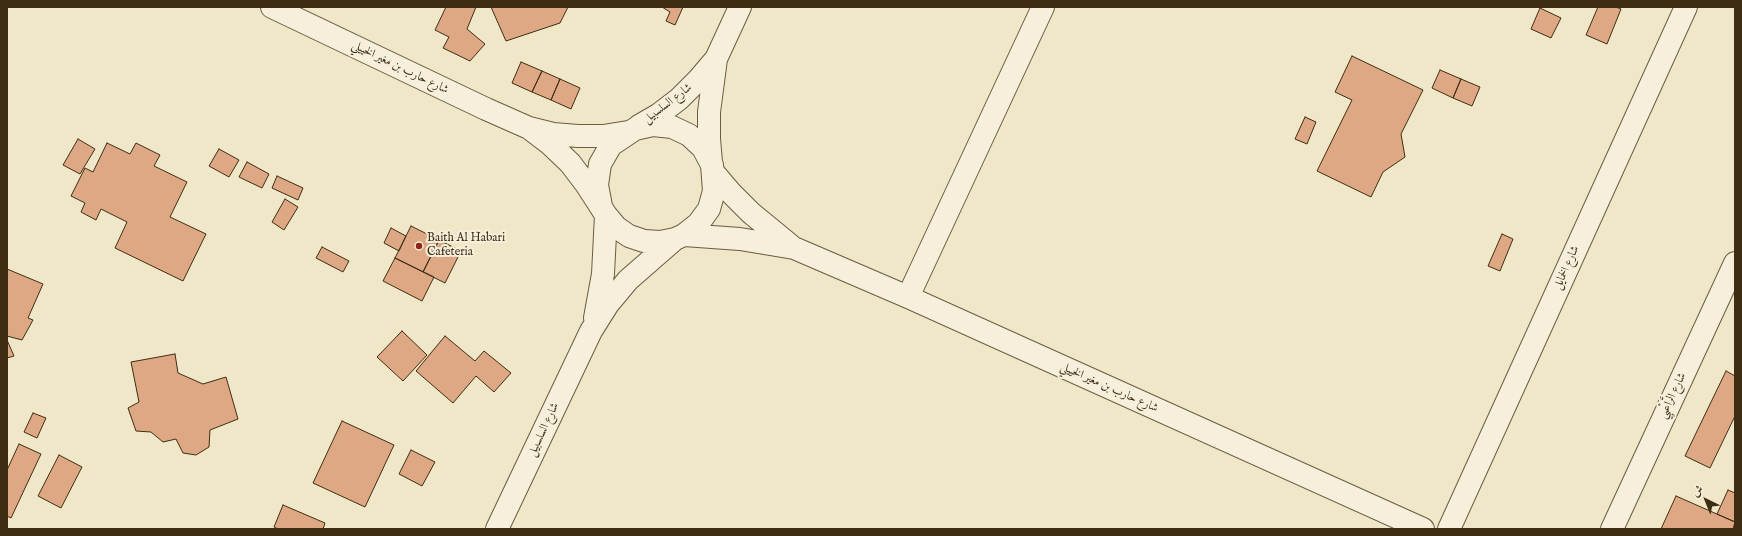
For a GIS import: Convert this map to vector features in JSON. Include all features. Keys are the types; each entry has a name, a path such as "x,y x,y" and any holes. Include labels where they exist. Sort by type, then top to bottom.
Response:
{"street":[{"name":"شارع حارب بن مغير الخييلي","path":"272,7 529,128 553,134 578,136 603,136 631,130"},
{"name":"شارع السلسبيل","path":"631,130 658,115 679,99 698,80 716,59 740,7"},
{"path":"908,297 1043,7"},
{"name":"شارع الخمايل","path":"1449,529 1686,7"},
{"name":"شارع السلسبيل","path":"713,169 709,139 709,112 716,59"},
{"path":"653,125 672,127 689,135 703,148 713,169 714,191 709,209 698,224 680,237 660,242 644,241 629,236 616,228 603,211 597,185 600,164 611,146 631,130 653,125"},
{"name":"شارع حارب بن مغير الخييلي","path":"529,128 570,162 603,211"},
{"name":"شارع حارب بن مغير الخييلي","path":"713,169 731,193 751,213 794,248"},
{"name":"شارع السلسبيل","path":"591,331 599,303 603,274 603,211"},
{"name":"شارع حارب بن مغير الخييلي","path":"680,237 740,239 794,248 908,297 1423,529"},
{"name":"شارع السلسبيل","path":"497,529 591,331 608,304 628,280 680,237"},
{"name":"شارع الرَّاعْبِي","path":"1612,529 1735,263"}],"building":[{"path":"446,7 476,7 467,29 485,44 470,61 443,48 449,37 435,30"},
{"path":"491,7 568,7 560,23 506,41"},
{"path":"662,7 683,7 675,25 666,21 670,12"},
{"path":"1598,7 1616,7 1621,9 1607,44 1586,35"},
{"path":"1540,8 1561,18 1551,38 1531,29"},
{"path":"1352,56 1423,90 1401,134 1405,157 1383,172 1371,197 1317,171 1352,100 1335,92"},
{"path":"521,62 542,71 532,92 512,83"},
{"path":"1440,70 1461,79 1453,98 1432,88"},
{"path":"542,71 560,79 551,100 532,92"},
{"path":"560,79 580,88 571,109 551,100"},
{"path":"1461,79 1480,87 1472,106 1453,98"},
{"path":"1305,117 1316,122 1307,144 1295,139"},
{"path":"78,139 95,149 80,174 63,165"},
{"path":"107,143 130,154 136,143 160,155 154,166 187,182 170,217 206,234 183,281 115,248 127,222 101,209 96,220 81,212 85,203 71,196 85,168 93,172"},
{"path":"219,149 239,160 229,177 209,166"},
{"path":"247,162 269,174 262,188 239,177"},
{"path":"277,176 303,188 298,200 272,188"},
{"path":"285,199 298,207 284,230 272,222"},
{"name":"Baith Al Habari Cafeteria","path":"411,226 439,240 423,272 395,258"},
{"path":"391,228 406,236 399,251 384,243"},
{"path":"1502,234 1513,239 1500,271 1488,266"},
{"path":"439,240 461,251 445,283 423,272"},
{"path":"322,247 349,261 343,272 316,258"},
{"path":"395,258 434,277 422,301 383,281"},
{"path":"7,269 43,284 28,318 33,320 22,340 7,336"},
{"path":"402,331 427,355 403,381 377,357"},
{"path":"445,336 475,361 484,351 511,373 494,392 476,376 453,403 416,371"},
{"path":"7,340 14,356 7,358"},
{"path":"175,354 178,373 203,384 226,377 238,419 210,430 209,447 196,455 183,453 176,439 163,442 151,432 136,431 128,408 139,402 131,362"},
{"path":"1726,371 1735,376 1735,416 1710,468 1685,456"},
{"path":"33,413 46,418 37,438 24,432"},
{"path":"342,421 394,445 365,507 313,483"},
{"path":"19,444 41,454 11,518 7,516 7,470"},
{"path":"411,450 435,462 422,486 399,474"},
{"path":"59,455 82,467 61,508 38,496"},
{"path":"1728,490 1735,493 1735,522 1717,514"},
{"path":"1676,496 1735,522 1733,529 1661,529"},
{"path":"283,505 325,523 323,529 278,529 274,527"}],"place":[{"name":"Baith Al Habari Cafeteria","path":"419,246"}]}
